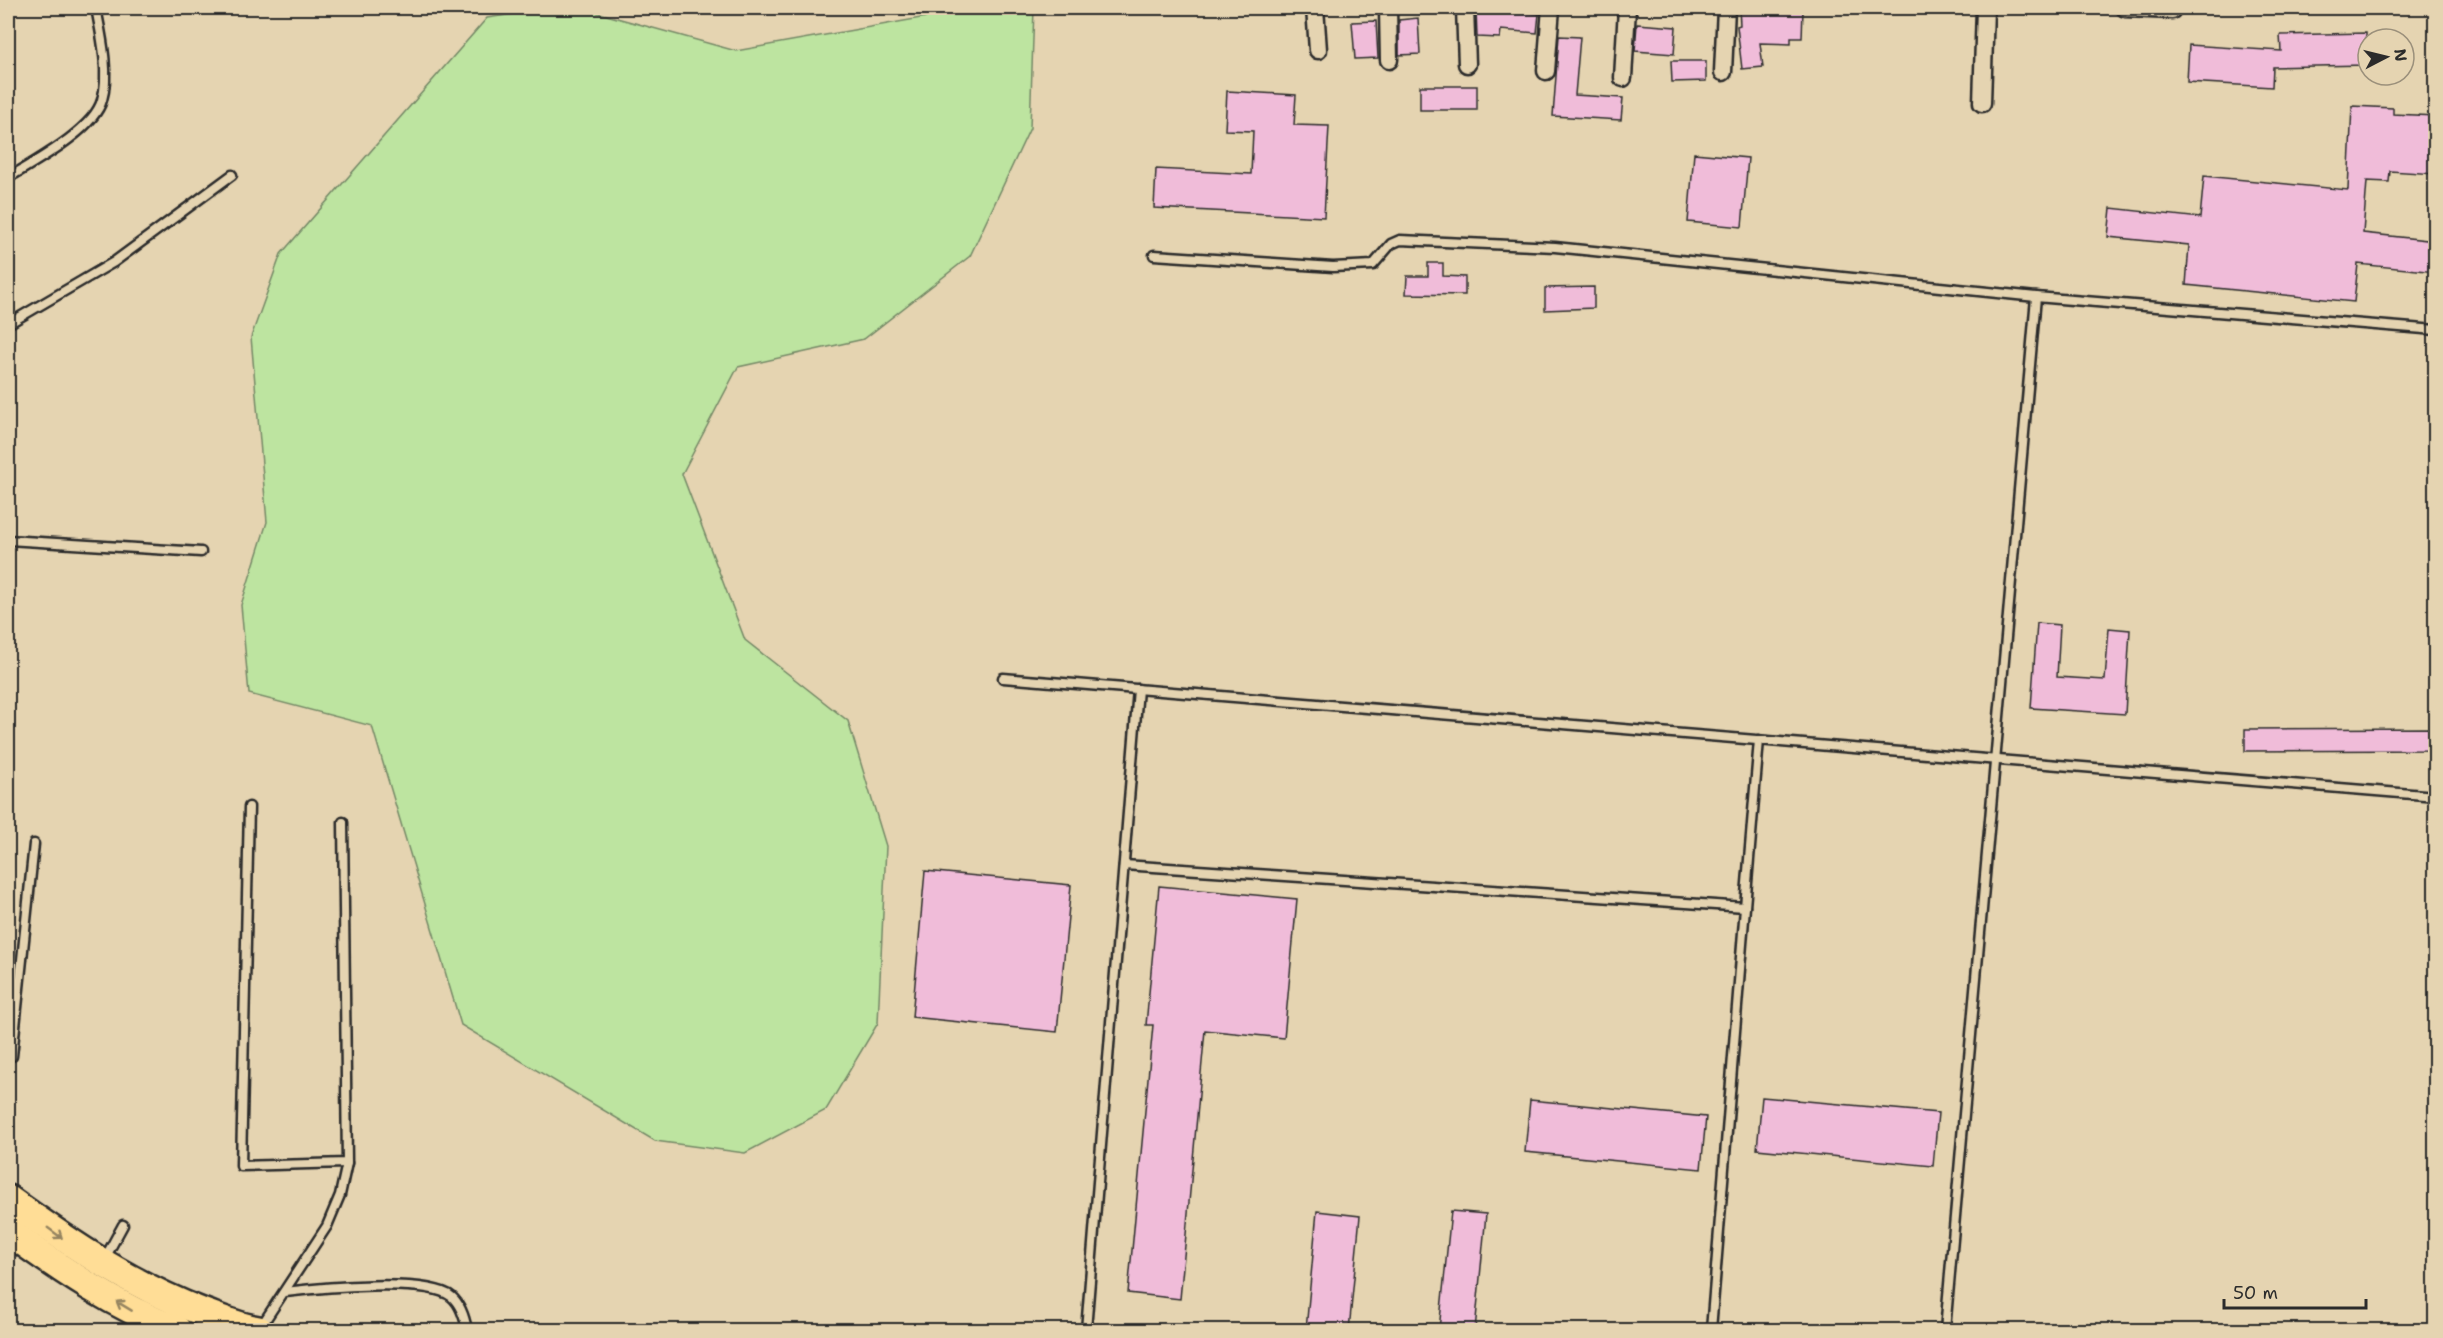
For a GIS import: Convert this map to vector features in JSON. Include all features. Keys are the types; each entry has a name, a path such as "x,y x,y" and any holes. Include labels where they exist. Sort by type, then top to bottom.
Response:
{"main road":[{"path":"8,1199 64,1240 156,1294 244,1328 259,1330"},
{"path":"8,1231 50,1262 144,1318 177,1330"}],"street":[{"path":"1315,8 1318,51"},
{"path":"1388,8 1389,60"},
{"path":"1465,8 1467,64"},
{"path":"1546,71 1551,8"},
{"path":"1623,78 1627,8"},
{"path":"1723,72 1726,8"},
{"path":"1982,103 1985,8"},
{"path":"2125,8 2172,10"}],"lane":[{"path":"8,178 50,152 96,115 103,99 104,55 96,8"},
{"path":"8,324 114,262 232,175"},
{"path":"1154,255 1333,267 1373,265 1391,244 1400,240 1578,249 2036,297 2436,330"},
{"path":"1945,1330 1993,760 2036,297"},
{"path":"8,540 201,552"},
{"path":"1003,678 2436,796"},
{"path":"1086,1330 1138,689"},
{"path":"1711,1330 1759,740"},
{"path":"249,807 242,1166 347,1163"},
{"path":"259,1330 327,1226 340,1195 347,1163 343,822"},
{"path":"8,1057 12,1056 34,844"},
{"path":"1124,865 1744,906"},
{"path":"102,1263 123,1225"},
{"path":"285,1292 364,1286 422,1287 451,1296 460,1308 467,1330"}],"green space":[{"path":"555,8 581,8 736,51 977,8 1034,8 1030,128 970,256 864,339 738,367 682,474 745,640 848,721 886,846 878,1023 826,1110 745,1153 655,1141 461,1025 372,726 249,694 241,605 267,522 251,337 281,254 487,18"}],"building":[{"path":"1476,8 1539,14 1537,33 1501,30 1500,38 1477,37"},
{"path":"1739,8 1803,10 1802,38 1791,38 1791,44 1760,43 1763,67 1742,69 1737,26 1740,25"},
{"path":"1418,18 1420,54 1399,55 1399,20"},
{"path":"1376,21 1378,58 1355,59 1352,22"},
{"path":"1637,24 1676,27 1674,54 1635,51"},
{"path":"2356,33 2356,65 2273,67 2272,87 2187,82 2189,45 2281,51 2280,35"},
{"path":"1559,36 1580,37 1575,95 1623,98 1621,120 1553,116"},
{"path":"1671,61 1706,61 1706,81 1672,82"},
{"path":"1420,86 1477,86 1477,110 1420,110"},
{"path":"1227,91 1296,95 1294,125 1329,126 1324,217 1154,208 1156,169 1251,174 1253,131 1225,130"},
{"path":"2352,106 2393,108 2393,114 2436,116 2436,174 2390,171 2389,182 2367,181 2363,233 2436,241 2436,272 2358,264 2354,302 2186,285 2189,245 2108,237 2111,208 2200,218 2204,176 2348,190"},
{"path":"1694,153 1748,158 1742,227 1688,222"},
{"path":"1428,263 1443,263 1443,276 1465,277 1465,295 1406,294 1407,276 1428,276"},
{"path":"1594,287 1594,308 1545,310 1545,288"},
{"path":"2037,623 2060,625 2057,677 2105,680 2109,628 2130,630 2125,714 2031,708"},
{"path":"2436,728 2436,750 2245,751 2245,729"},
{"path":"925,871 1071,885 1057,1032 912,1017"},
{"path":"1159,886 1297,899 1284,1038 1205,1030 1180,1299 1128,1293 1153,1025 1146,1025"},
{"path":"1762,1097 1938,1113 1933,1166 1757,1149"},
{"path":"1530,1100 1706,1117 1701,1169 1525,1152"},
{"path":"1317,1211 1360,1216 1349,1330 1306,1330"},
{"path":"1451,1211 1486,1214 1475,1330 1439,1330"}]}
